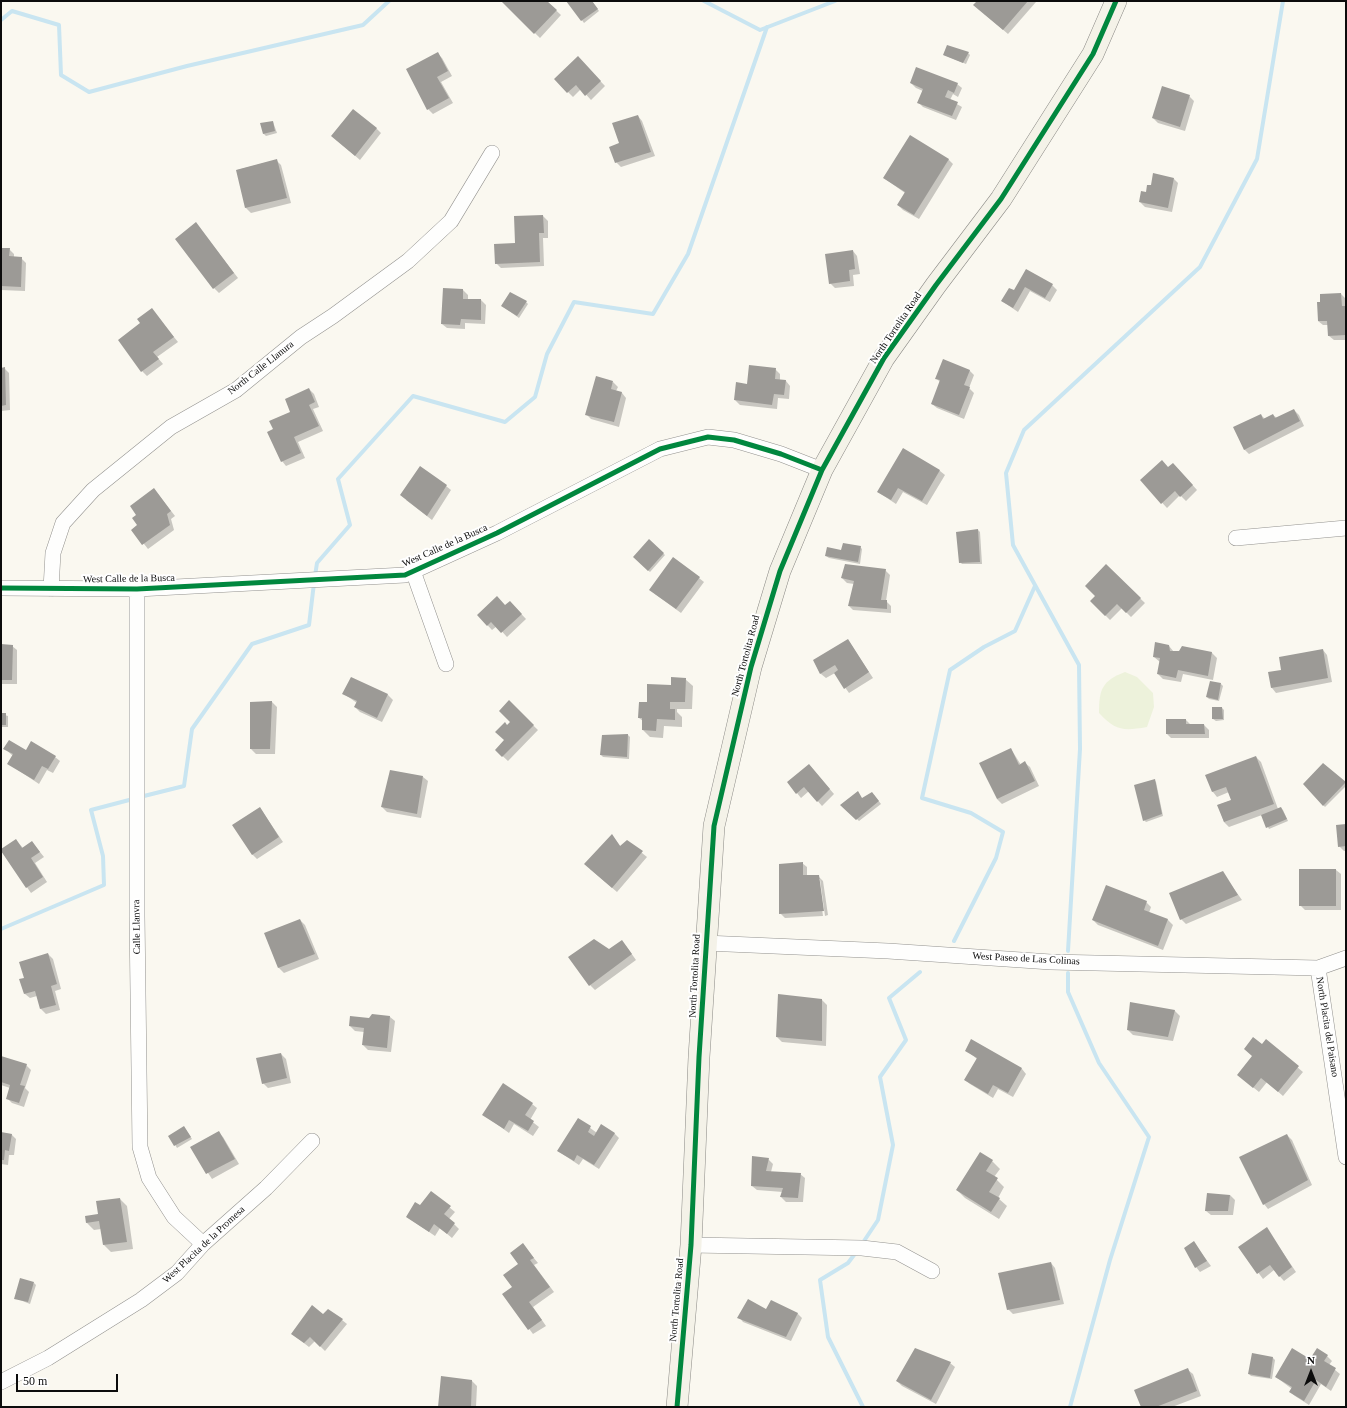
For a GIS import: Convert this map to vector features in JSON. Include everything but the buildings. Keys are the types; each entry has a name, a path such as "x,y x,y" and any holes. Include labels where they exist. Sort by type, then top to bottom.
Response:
{"street":[{"name":"North Tortolita Road","path":"677,1407 691,1245 705,943 714,826 752,667 780,571 822,470 884,358 1000,199 1093,54 1116,1"},
{"name":"North Calle Llanura","path":"51,589 53,553 63,523 93,490 171,427 236,390 301,337 333,316 408,261 451,221 492,153"},
{"name":"West Calle de la Busca","path":"1,588 137,589 405,575 504,530 637,459 672,445 708,437 734,440 781,454 822,470"},
{"path":"1236,538 1346,528"},
{"name":"West Calle de la Busca","path":"413,571 446,664"},
{"name":"Calle Llanvra","path":"137,589 137,855 140,1147 149,1178 174,1217 204,1244"},
{"name":"West Paseo de Las Colinas","path":"705,943 888,951 1051,962 1318,968 1346,958"},
{"name":"North Placita del Paisano","path":"1318,968 1346,1157"},
{"name":"West Placita de la Promesa","path":"1,1382 48,1358 142,1300 177,1273 204,1244 266,1188 312,1141"},
{"name":"North Tortolita Road","path":"691,1245 862,1248 897,1252 932,1271"}],"green space":[{"path":"1125,672 1137,677 1153,693 1154,707 1147,727 1132,729 1120,728 1110,723 1099,713 1100,698 1103,687 1111,679"}],"waterway":[{"path":"1,20 12,11 59,25 61,75 89,92 187,66 363,25 389,1"},
{"path":"704,1 760,30 835,1"},
{"path":"1068,951 1080,749 1079,665 1013,545 1006,473 1024,430 1200,267 1257,159 1283,1"},
{"path":"315,576 317,563 350,525 338,479 413,396 505,422 535,397 547,354 574,302 653,314 688,254 767,27"},
{"path":"140,797 184,786 192,729 252,644 309,625 314,583"},
{"path":"954,941 996,858 1003,832 971,813 922,798 950,670 984,647 1015,631 1035,586"},
{"path":"1,929 104,885 103,856 91,810 133,799"},
{"path":"862,1244 878,1220 893,1145 880,1077 906,1040 889,998 920,972"},
{"path":"1068,973 1068,992 1099,1063 1149,1137 1110,1260 1070,1407"},
{"path":"857,1251 848,1263 820,1280 828,1337 863,1407"}],"cycle path":[{"path":"677,1407 691,1245 699,1057 714,826 751,667 780,571 822,470 884,358 936,285 1001,199 1093,54 1116,1"},
{"path":"1,588 137,589 405,575 497,533 660,449 708,437 734,440 781,454 822,470"}]}
